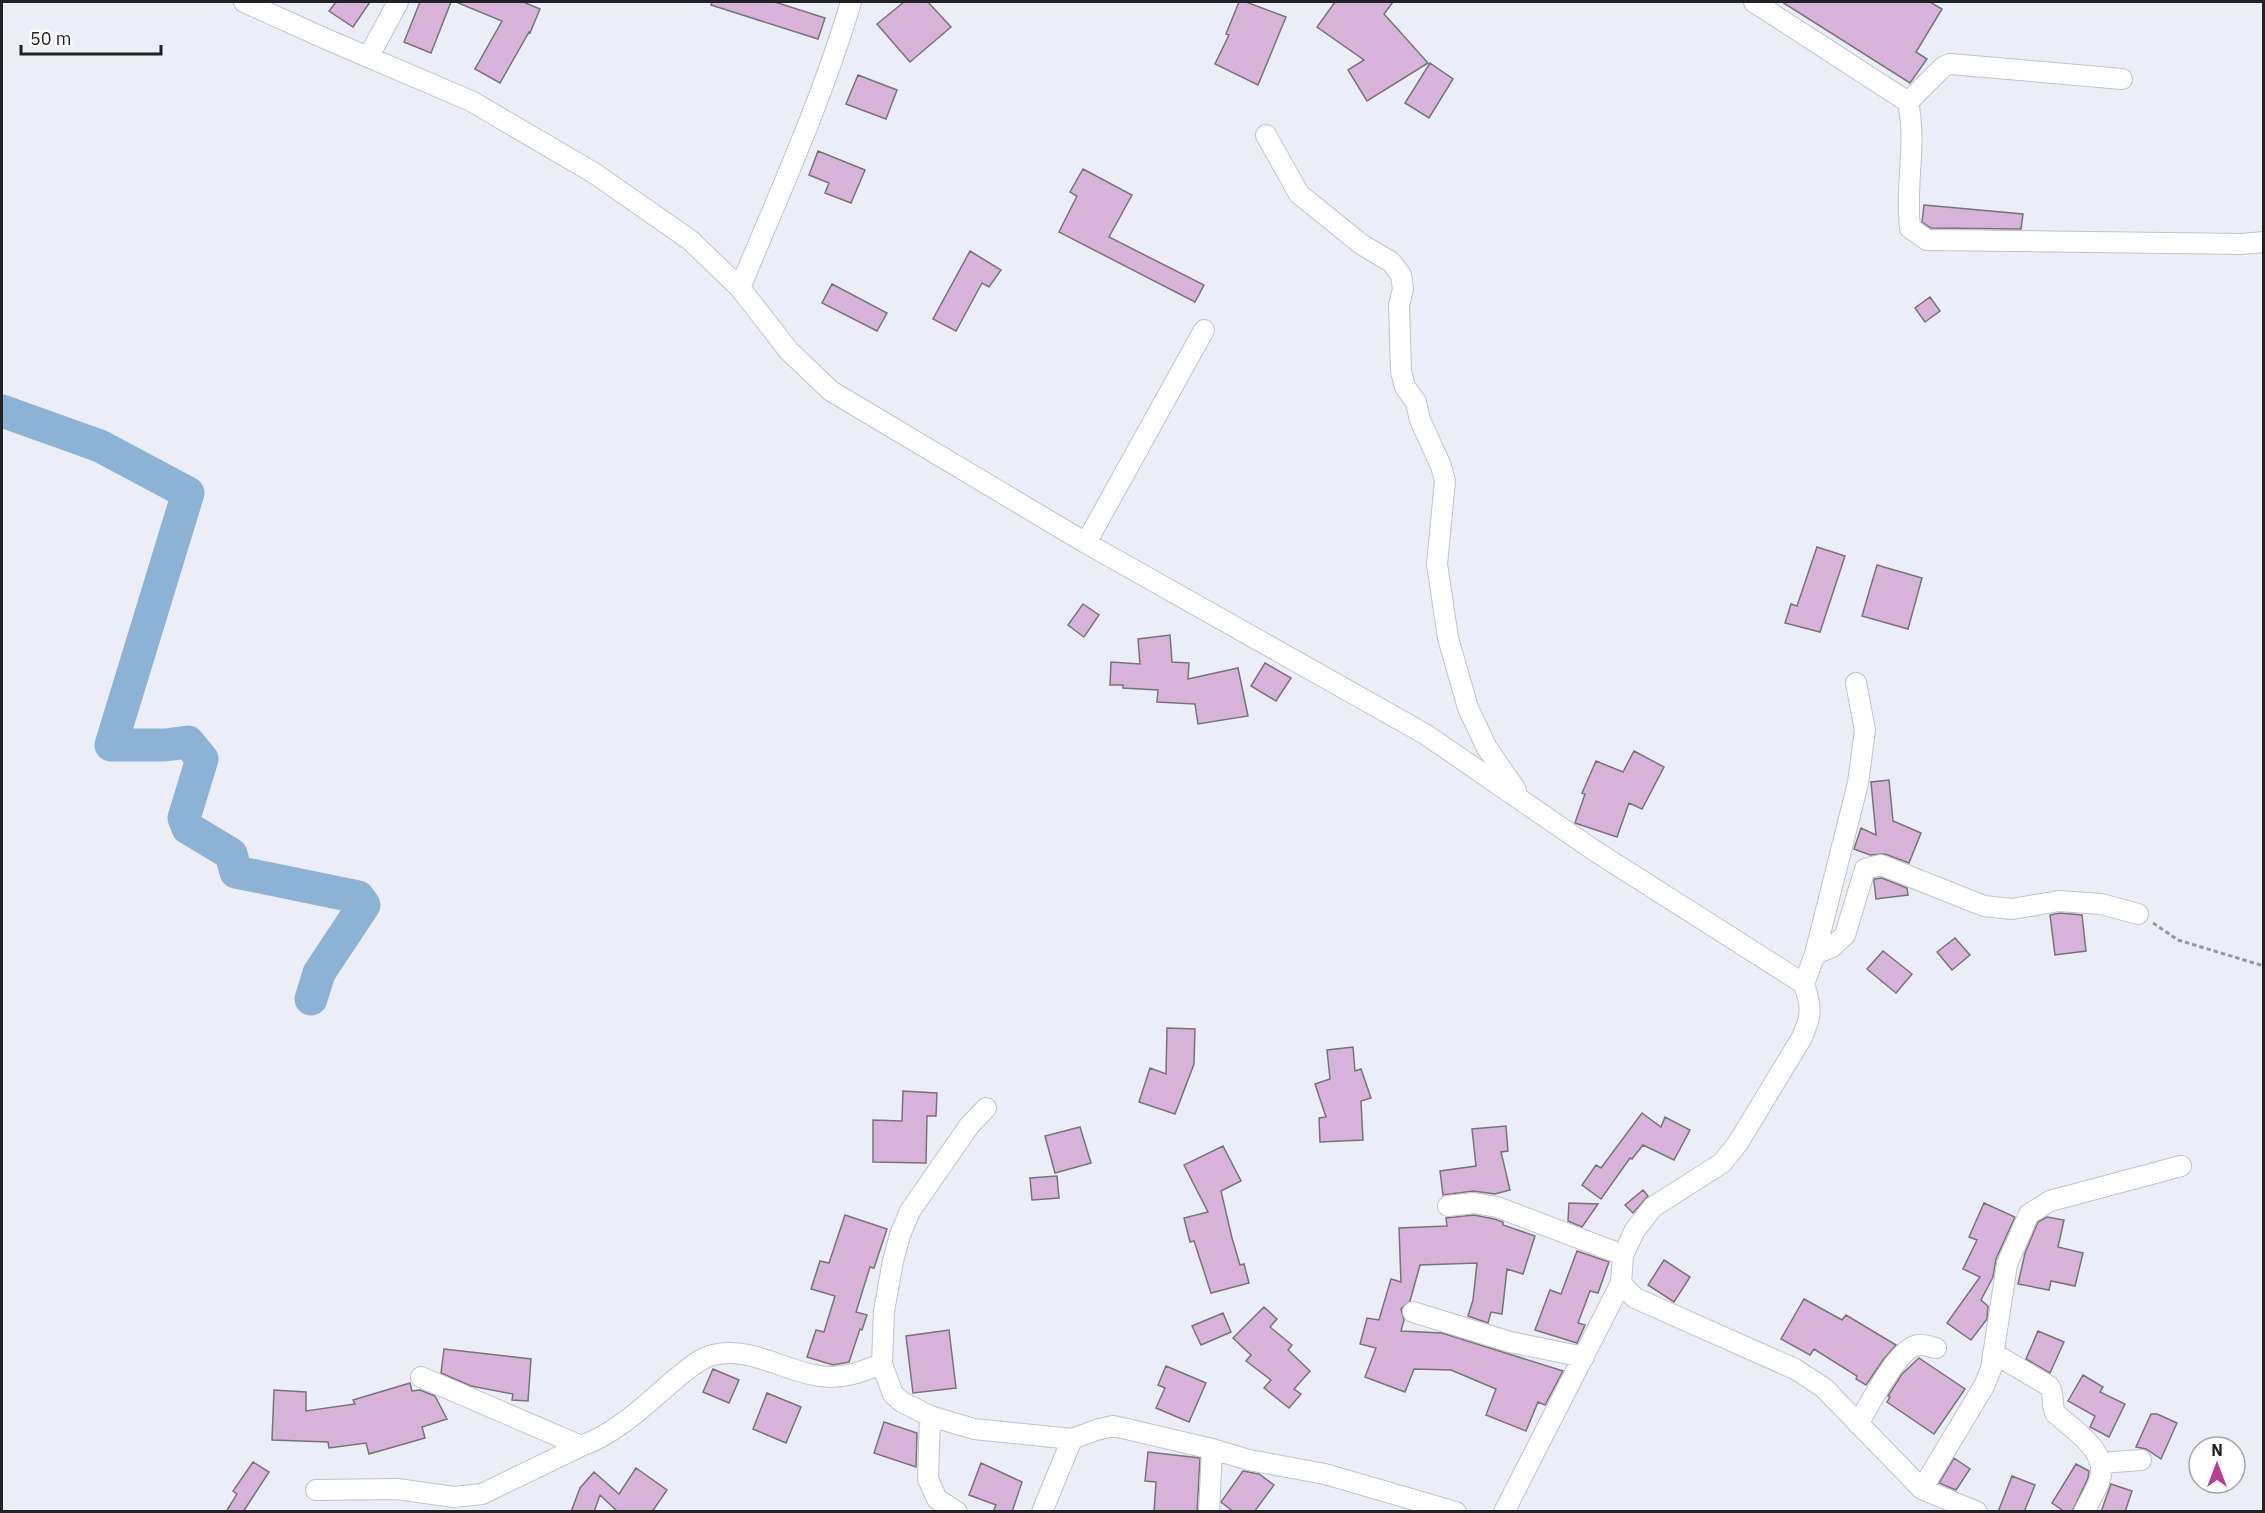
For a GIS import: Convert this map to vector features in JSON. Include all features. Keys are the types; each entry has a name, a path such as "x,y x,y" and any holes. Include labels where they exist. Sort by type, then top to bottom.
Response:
{"street":[{"path":"244,2 471,101 594,173 690,240 740,288 789,351 831,391 1086,543 1425,734 1595,851 1804,984 1811,1004 1809,1022 1738,1143 1722,1163 1653,1208 1635,1230 1623,1256 1622,1283 1504,1512"},
{"path":"369,56 398,2"},
{"path":"740,288 809,120 851,2"},
{"path":"1754,2 1908,102 1912,121 1907,202 1910,228 1927,240 2242,244 2264,242"},
{"path":"1908,102 1950,64 2122,80"},
{"path":"1266,135 1299,194 1361,244 1391,262 1401,275 1403,289 1399,305 1401,370 1405,387 1416,402 1420,420 1441,466 1445,482 1437,564 1448,638 1468,708 1487,748 1522,799"},
{"path":"1086,543 1203,330"},
{"path":"1804,984 1815,954 1858,783 1865,729 1856,683"},
{"path":"1815,954 1832,947 1845,935 1865,869 1881,865 1984,906 2012,909 2058,901 2101,904 2139,914"},
{"path":"986,1108 969,1126 910,1211 900,1235 884,1311 882,1364 893,1394 902,1402 930,1416 974,1429 1072,1439 1113,1426 1249,1460 1325,1474 1453,1511"},
{"path":"1922,1489 1984,1386 1991,1369 2007,1264 2029,1214 2050,1201 2181,1166"},
{"path":"1448,1206 1474,1203 1497,1208 1623,1256"},
{"path":"1622,1283 1635,1298 1795,1369 1824,1388 1922,1489 1977,1512"},
{"path":"1413,1312 1510,1342 1584,1357"},
{"path":"1858,1424 1899,1357 1909,1348 1918,1345 1936,1348"},
{"path":"1993,1353 2049,1386 2054,1394 2052,1406 2055,1413 2096,1451 2102,1471 2084,1512"},
{"path":"316,1490 397,1489 454,1497 482,1494 581,1446 597,1441 698,1362 713,1355 750,1354 824,1377 857,1374 882,1364"},
{"path":"421,1377 581,1446"},
{"path":"930,1416 928,1479 938,1499 957,1512"},
{"path":"1041,1512 1072,1439"},
{"path":"1209,1512 1212,1449"},
{"path":"2101,1463 2141,1460"}],"path":[{"path":"2139,914 2178,940 2264,966"}],"building":[{"path":"336,2 370,2 353,27 329,11"},
{"path":"420,2 451,2 431,53 404,42"},
{"path":"456,2 523,2 540,9 530,33 500,83 475,69 502,21"},
{"path":"712,2 775,2 825,18 818,39 711,5"},
{"path":"904,2 928,2 951,27 910,62 877,24"},
{"path":"1239,2 1246,2 1286,17 1258,85 1215,64 1229,35 1226,34"},
{"path":"1335,2 1393,2 1384,14 1428,63 1367,101 1348,70 1364,60 1317,27"},
{"path":"1782,2 1930,2 1942,9 1916,52 1927,59 1910,83"},
{"path":"1430,63 1453,79 1429,118 1405,103"},
{"path":"858,75 897,90 886,119 846,104"},
{"path":"818,151 865,170 851,203 825,193 829,183 809,175"},
{"path":"1083,169 1132,195 1109,237 1204,285 1195,302 1059,232 1077,196 1070,192"},
{"path":"1924,205 2023,214 2021,229 1931,228 1922,222"},
{"path":"970,251 1001,270 989,287 982,283 956,331 933,319"},
{"path":"832,284 887,313 877,331 822,303"},
{"path":"1930,297 1940,311 1925,322 1915,308"},
{"path":"1817,547 1845,556 1820,632 1785,623 1791,604 1797,606"},
{"path":"1877,565 1922,578 1908,629 1862,616"},
{"path":"1083,604 1099,615 1084,637 1068,625"},
{"path":"1170,635 1172,662 1189,663 1188,679 1238,668 1248,716 1198,724 1195,704 1157,702 1158,690 1110,685 1111,662 1140,664 1138,639"},
{"path":"1265,663 1291,678 1276,701 1251,686"},
{"path":"1634,751 1664,767 1642,809 1629,803 1617,837 1575,823 1585,794 1582,793 1596,761 1623,772"},
{"path":"1889,780 1893,821 1921,833 1909,863 1885,854 1870,855 1854,849 1861,828 1876,835 1871,782"},
{"path":"1882,878 1907,888 1908,895 1876,899 1874,879"},
{"path":"2060,913 2082,915 2086,951 2055,955 2050,915"},
{"path":"1955,938 1970,955 1952,970 1937,952"},
{"path":"1883,951 1912,974 1896,993 1867,969"},
{"path":"1167,1028 1195,1029 1194,1064 1175,1114 1139,1102 1150,1068 1166,1074"},
{"path":"1353,1047 1355,1071 1361,1069 1371,1098 1361,1101 1363,1140 1320,1142 1319,1118 1326,1117 1315,1084 1330,1079 1327,1050"},
{"path":"903,1091 937,1093 936,1116 927,1116 926,1163 873,1162 873,1120 902,1121"},
{"path":"1642,1113 1661,1127 1665,1117 1690,1130 1674,1160 1643,1145 1632,1159 1630,1158 1601,1199 1582,1185 1596,1165 1601,1168"},
{"path":"1506,1126 1508,1151 1501,1152 1510,1190 1495,1194 1473,1191 1443,1195 1440,1171 1476,1166 1472,1129"},
{"path":"1080,1127 1091,1163 1055,1173 1045,1136"},
{"path":"1223,1146 1241,1181 1221,1191 1240,1265 1244,1264 1249,1283 1211,1293 1194,1241 1190,1242 1184,1218 1208,1212 1184,1165"},
{"path":"1057,1176 1059,1198 1032,1200 1030,1178"},
{"path":"1643,1190 1648,1196 1633,1213 1625,1205"},
{"path":"1569,1203 1598,1204 1582,1227 1568,1221"},
{"path":"1984,1203 2015,1217 1996,1259 1993,1277 1981,1300 1988,1306 1987,1319 1971,1340 1947,1323 1980,1277 1963,1269 1977,1240 1969,1237"},
{"path":"845,1215 887,1229 874,1268 870,1267 856,1312 867,1315 862,1330 860,1329 849,1362 833,1365 807,1357 816,1330 824,1332 835,1296 811,1289 820,1261 829,1263"},
{"path":"1474,1215 1503,1222 1503,1225 1535,1236 1523,1274 1507,1269 1502,1314 1491,1312 1488,1323 1468,1316 1473,1300 1477,1263 1420,1265 1410,1301 1401,1309 1404,1320 1401,1331 1442,1333 1563,1371 1545,1405 1538,1402 1526,1431 1486,1415 1496,1389 1451,1370 1414,1369 1405,1392 1365,1377 1376,1348 1360,1344 1367,1318 1379,1320 1391,1279 1401,1282 1399,1228 1447,1226 1446,1218"},
{"path":"2047,1217 2064,1220 2058,1247 2083,1253 2075,1286 2051,1281 2049,1290 2018,1284 2025,1253 2038,1222"},
{"path":"1577,1251 1609,1262 1598,1293 1590,1291 1578,1323 1585,1325 1577,1343 1535,1330 1550,1290 1561,1294"},
{"path":"1664,1260 1690,1277 1674,1302 1648,1285"},
{"path":"1804,1299 1842,1320 1846,1315 1896,1345 1866,1385 1856,1379 1857,1376 1814,1349 1810,1355 1781,1339"},
{"path":"1264,1307 1277,1319 1270,1327 1292,1345 1288,1350 1310,1371 1294,1389 1301,1394 1289,1408 1264,1388 1271,1380 1246,1361 1251,1355 1233,1338"},
{"path":"1223,1313 1231,1332 1201,1345 1192,1326"},
{"path":"949,1330 956,1388 913,1393 906,1336"},
{"path":"2038,1331 2064,1342 2050,1373 2026,1359"},
{"path":"444,1349 531,1359 528,1401 512,1400 513,1394 471,1386 441,1373"},
{"path":"1919,1358 1965,1389 1934,1434 1887,1402 1890,1397 1888,1396 1902,1374"},
{"path":"1166,1366 1206,1383 1189,1422 1156,1408 1165,1388 1158,1385"},
{"path":"713,1369 739,1380 729,1403 703,1392"},
{"path":"2083,1375 2103,1387 2100,1392 2125,1404 2109,1437 2090,1427 2095,1416 2068,1401"},
{"path":"410,1383 412,1391 420,1390 435,1396 447,1419 422,1427 425,1438 369,1454 366,1443 329,1448 328,1442 272,1440 274,1390 306,1392 306,1411 355,1404 353,1400"},
{"path":"767,1393 801,1407 786,1443 753,1429"},
{"path":"2151,1414 2157,1414 2177,1423 2161,1459 2146,1449 2136,1447"},
{"path":"884,1422 917,1433 916,1467 874,1453"},
{"path":"1148,1452 1200,1458 1197,1512 1154,1512 1156,1482 1145,1481"},
{"path":"1954,1458 1970,1469 1956,1490 1939,1483"},
{"path":"253,1462 269,1472 243,1512 226,1512 237,1494 233,1491"},
{"path":"981,1463 1022,1482 1012,1512 993,1512 996,1505 969,1495"},
{"path":"2076,1464 2089,1471 2088,1478 2072,1512 2065,1512 2052,1503"},
{"path":"636,1468 667,1490 652,1512 618,1512 600,1495 594,1512 571,1512 580,1488 594,1472 619,1494"},
{"path":"1243,1471 1259,1474 1274,1485 1254,1512 1234,1512 1221,1502"},
{"path":"2012,1476 2035,1485 2024,1512 1998,1512"},
{"path":"2111,1484 2132,1491 2125,1512 2101,1512"}],"waterway":[{"path":"2,411 100,446 188,493 111,745 165,745 188,742 202,759 184,818 188,828 231,854 236,872 358,897 364,905 319,973 311,999"}]}
